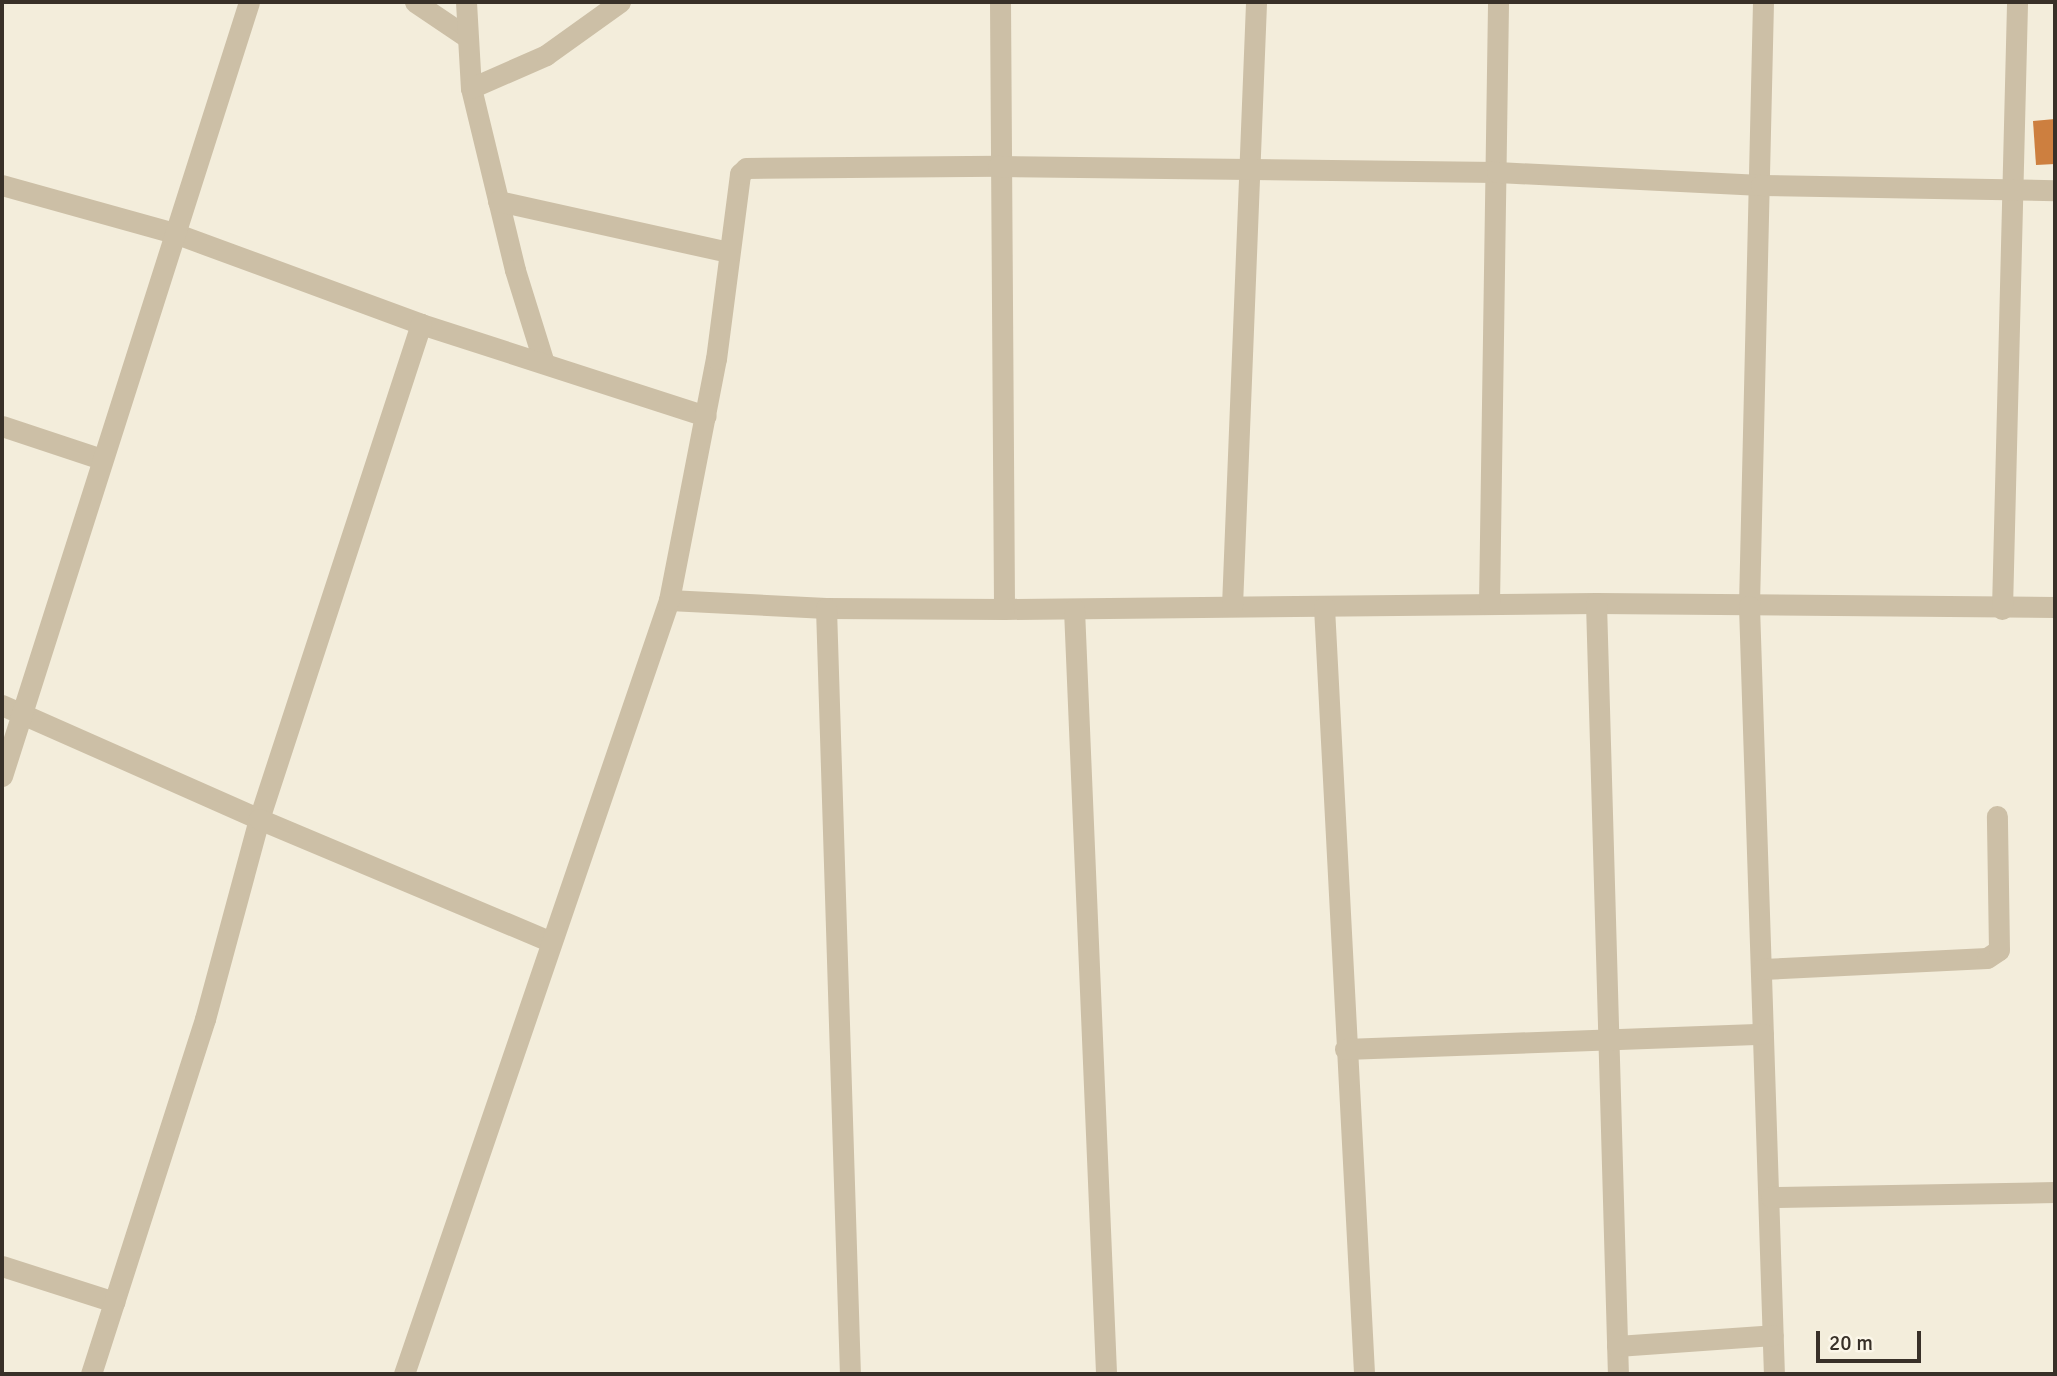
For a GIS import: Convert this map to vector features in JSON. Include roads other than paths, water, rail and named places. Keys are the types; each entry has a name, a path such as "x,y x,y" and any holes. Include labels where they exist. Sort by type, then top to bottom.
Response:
{"street":[{"path":"2,776 249,2"},
{"path":"415,2 464,35"},
{"path":"466,2 464,35 471,88 498,201 544,363"},
{"path":"471,88 546,55 620,2"},
{"path":"1000,2 998,166 1004,609"},
{"path":"1232,606 1256,2"},
{"path":"1489,604 1498,2"},
{"path":"1763,2 1749,606 1771,1197 1774,1374"},
{"path":"2002,608 2017,2"},
{"path":"404,1374 549,941 669,600 706,416 740,174 754,166 1251,169 1497,172 1760,185 2055,190"},
{"path":"2,185 177,234 421,324 706,416"},
{"path":"498,201 728,252"},
{"path":"91,1374 205,1019 259,819 421,324"},
{"path":"2,426 101,459"},
{"path":"669,600 826,608 1004,609 1596,603 2055,607"},
{"path":"1596,603 1618,1374"},
{"path":"1324,607 1364,1374"},
{"path":"826,608 850,1374"},
{"path":"1074,609 1106,1374"},
{"path":"2,705 259,819 549,941"},
{"path":"1762,969 1987,958 1999,950 1997,816"},
{"path":"1345,1049 1610,1037 1763,1034"},
{"path":"1771,1197 2055,1192"},
{"path":"2,1266 114,1302"},
{"path":"1617,1346 1773,1335"}]}
